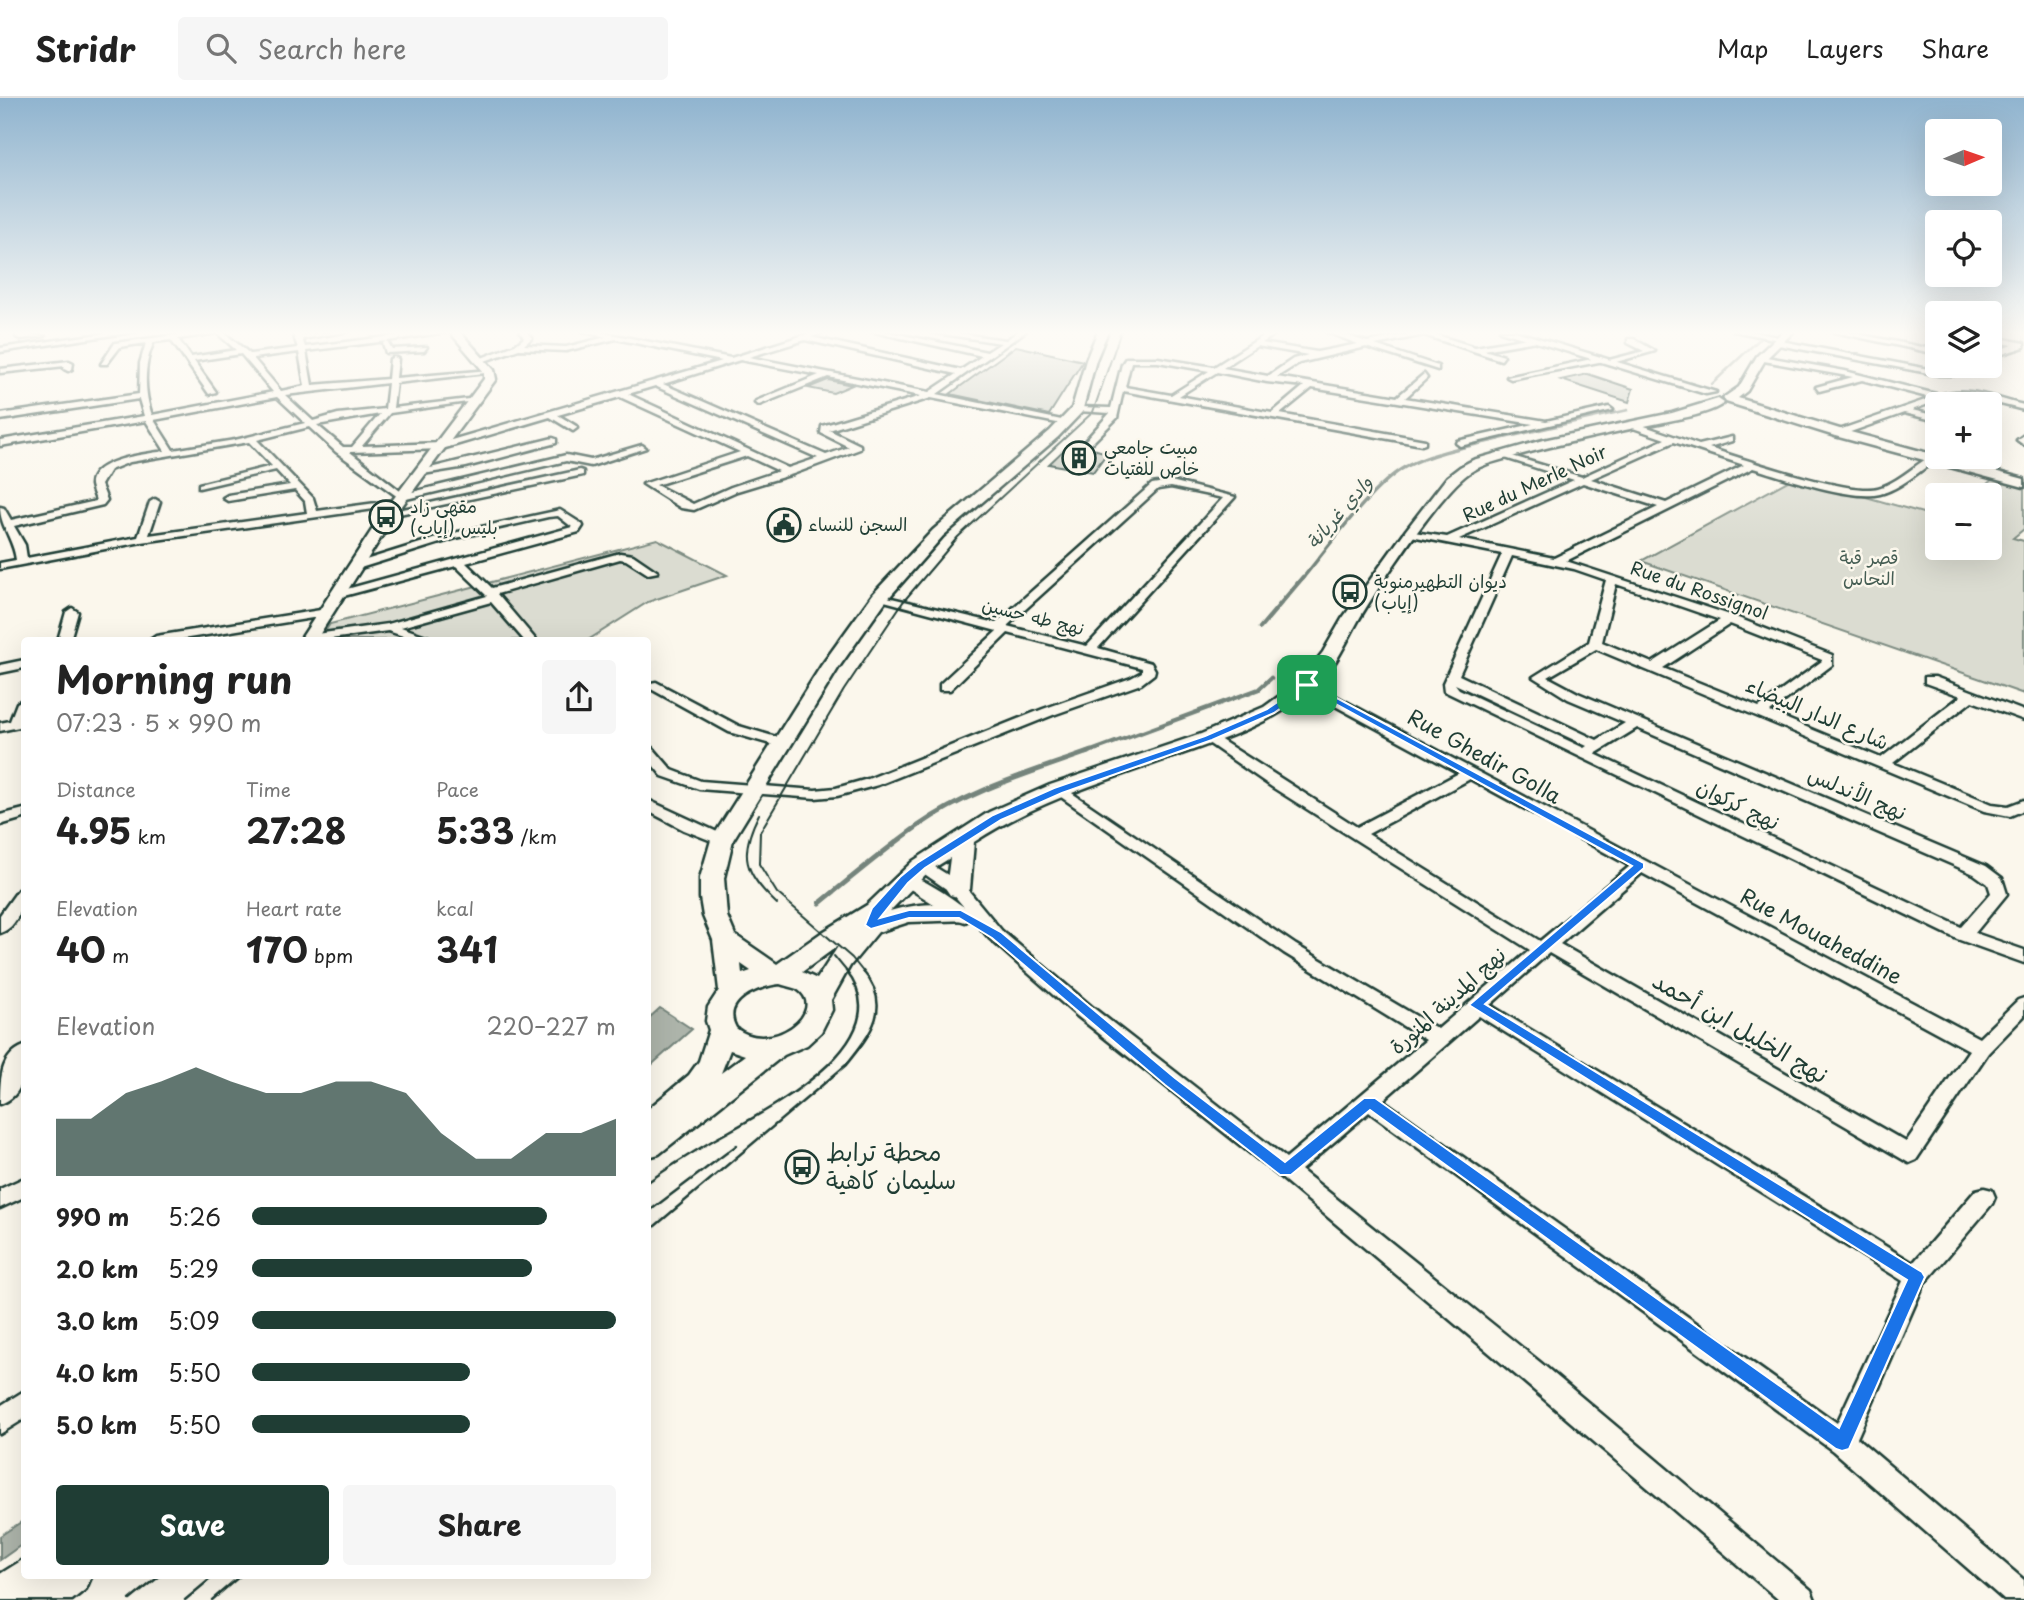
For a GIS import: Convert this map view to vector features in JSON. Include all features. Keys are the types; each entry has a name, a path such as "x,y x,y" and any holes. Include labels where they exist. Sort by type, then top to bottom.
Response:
{"street":[{"path":"0,417 107,401"},
{"path":"142,401 146,415 169,452"},
{"path":"0,443 229,401"},
{"path":"287,401 397,504"},
{"path":"355,449 389,409 389,401"},
{"path":"9,524 99,503 102,500 96,485 98,478 107,468 128,460 251,439 310,423 389,409 466,401"},
{"path":"310,637 397,504 476,401"},
{"path":"339,450 442,446 594,401"},
{"path":"636,401 790,472"},
{"path":"695,401 826,458"},
{"path":"759,403 764,401"},
{"path":"746,453 683,468 649,483 649,486 685,506 694,507 734,489 857,447 824,431 825,428 914,401"},
{"path":"973,401 1072,415 1114,411"},
{"path":"732,992 725,940 715,916 712,898 712,878 722,840 781,743 879,598 938,533 1072,415 1077,401"},
{"path":"1088,442 1109,424 1116,401"},
{"path":"1189,401 1422,442"},
{"path":"1273,416 1291,401"},
{"path":"1401,401 1544,425"},
{"path":"1405,401 1544,425"},
{"path":"819,999 840,961 904,880 963,837 997,817 1058,790 1208,738 1271,711 1307,685 1331,654 1351,619 1411,533 1452,480 1478,463 1548,443 1633,425 1689,401"},
{"path":"1730,401 1925,457"},
{"path":"1839,433 1925,402"},
{"path":"2002,402 2024,408"},
{"path":"1460,443 1609,410"},
{"path":"1903,410 1925,416"},
{"path":"549,413 573,428"},
{"path":"0,435 146,415"},
{"path":"1633,425 1699,448 1853,491 1872,492 1925,463"},
{"path":"251,439 310,500 312,513"},
{"name":"Rue du Merle Noir","path":"1450,540 1673,439"},
{"path":"1699,448 1729,439"},
{"path":"423,471 466,464 553,441"},
{"path":"397,504 566,458 591,463 642,448"},
{"path":"1505,455 1664,506"},
{"name":"Rue du Rossignol","path":"1557,561 1753,464"},
{"path":"202,486 278,467"},
{"path":"1970,469 2024,483"},
{"path":"0,566 142,540 312,513 397,504 580,472"},
{"path":"945,687 1002,628 1156,486 1171,484 1230,497 1090,650"},
{"path":"228,498 298,487"},
{"path":"142,540 155,502"},
{"path":"0,510 20,545 22,562"},
{"path":"340,594 575,530 578,526 560,513 548,514 453,536 357,566"},
{"name":"Rue du Rossignol","path":"1411,533 1557,561 1729,619 1828,658 1828,662 1760,713"},
{"path":"1508,553 1452,677 1598,746"},
{"path":"327,637 389,627 620,556 629,557 652,572"},
{"path":"458,562 527,637"},
{"path":"1612,579 1595,644 1539,677 1573,696 1637,722"},
{"name":"نهج طه حسين","path":"752,789 815,794 837,792 873,782 1037,716 1136,681 1148,674 1147,666 1135,661 879,598"},
{"path":"65,637 72,612"},
{"path":"189,637 327,613"},
{"path":"1654,668 1729,619"},
{"path":"389,627 417,637"},
{"name":"شارع الدار البيضاء","path":"1595,644 1989,808 2010,811 2024,804"},
{"path":"0,669 21,665"},
{"name":"نهج كركوان","path":"1452,677 1449,688 1454,692 1963,935 2024,957"},
{"path":"1930,680 2024,716"},
{"name":"Rue Ghedir Golla","path":"1307,685 1640,866"},
{"path":"656,686 734,729 781,743"},
{"path":"1882,764 1970,696"},
{"path":"1583,755 1637,722"},
{"name":"نهج الأندلس","path":"1637,722 1980,870 1996,883 1999,894 1963,935"},
{"path":"0,727 20,723"},
{"name":"نهج الخليل ابن أحمد","path":"1208,738 1357,834 1544,946 1909,1154 1981,1048"},
{"path":"651,754 667,773 682,780 714,788 752,789"},
{"path":"1357,834 1470,773"},
{"path":"1058,790 1290,949 1439,1039"},
{"path":"651,807 689,827 722,840"},
{"path":"0,820 21,815"},
{"path":"958,889 963,837"},
{"path":"921,866 958,889 996,935"},
{"name":"نهج المدينة المنورة","path":"1286,1170 1370,1102 1476,1005 1640,866"},
{"name":"Rue Mouaheddine","path":"1640,866 1981,1048"},
{"path":"904,880 930,892 996,935 1170,1082 1286,1170 1532,1372 1801,1600"},
{"path":"0,927 16,902"},
{"path":"777,975 830,939 874,918 909,914 961,914"},
{"path":"725,940 777,975"},
{"path":"777,975 806,982 819,999 820,1010 816,1023 791,1043 774,1048 742,1046 730,1040 722,1030 719,1019 722,1006 732,992 758,977 777,975"},
{"path":"1476,1005 1916,1277"},
{"path":"1981,1048 2024,1005"},
{"path":"651,1123 699,1083 712,1064 722,1030"},
{"path":"651,1143 774,1048"},
{"path":"0,1093 21,1062"},
{"path":"1370,1102 1567,1241 1842,1442 2024,1599"},
{"path":"0,1199 21,1188"},
{"path":"1842,1442 1916,1277 1984,1197"},
{"path":"0,1421 21,1406"},
{"path":"0,1598 28,1579"},
{"path":"37,1600 66,1579"}],"green space":[{"name":"قصر قبة النحاس","path":"1795,477 1925,514 1925,560 2002,560 2002,483 1988,483 1993,479 2024,487 2024,529 2013,538 2024,541 2024,694 1641,561"},
{"path":"657,539 727,575 648,602 593,637 321,637 330,624"}],"shaded area":[{"path":"660,1008 692,1029 651,1065 651,1016"},
{"path":"21,1522 21,1545 0,1560 0,1536"}],"building":[{"path":"983,401 1058,401 1049,415"},
{"name":"مبيت جامعي خاص للفتيات","path":"1070,444 1107,453 1093,472 1049,464"}],"waterway":[{"name":"وادي غريانة","path":"1491,441 1628,410"},
{"name":"وادي غريانة","path":"1302,579 1364,503 1392,476 1428,457 1499,439"},
{"name":"وادي غريانة","path":"1260,628 1303,577"},
{"path":"1086,753 1259,689 1271,678"},
{"path":"820,903 893,844 938,813 1002,783 1091,751"}],"tram line":[{"path":"864,973 852,958 777,893 759,864 760,832 844,690 903,602 958,537 1093,412 1097,401"},
{"path":"759,814 748,841 748,863 757,883 777,904"},
{"path":"834,956 848,973"},
{"path":"651,1180 791,1094 820,1072 842,1049 857,1024 859,998 846,971"},
{"path":"651,1229 846,1065 870,1032 878,1009 872,984 863,971"},
{"path":"651,1210 737,1145"},
{"path":"130,1600 156,1579"},
{"path":"185,1600 210,1579"},
{"path":"212,1600 236,1579"}],"place":[{"name":"مبيت جامعي خاص للفتيات","path":"1079,458"},
{"name":"مقهى زاد بليس (إياب)","path":"386,517"},
{"name":"السجن للنساء","path":"784,525"},
{"name":"ديوان التطهيرمنوبة (إياب)","path":"1350,592"},
{"name":"محطة ترابط سليمان كاهية","path":"802,1167"}],"route":[{"path":"1307,685 1640,866 1476,1005 1916,1277 1842,1442 1567,1241 1370,1102 1286,1170 1170,1082 996,935 961,914 909,914 871,925 876,911 904,880 963,837 997,817 1058,790 1208,738 1271,711 1307,685"}]}
